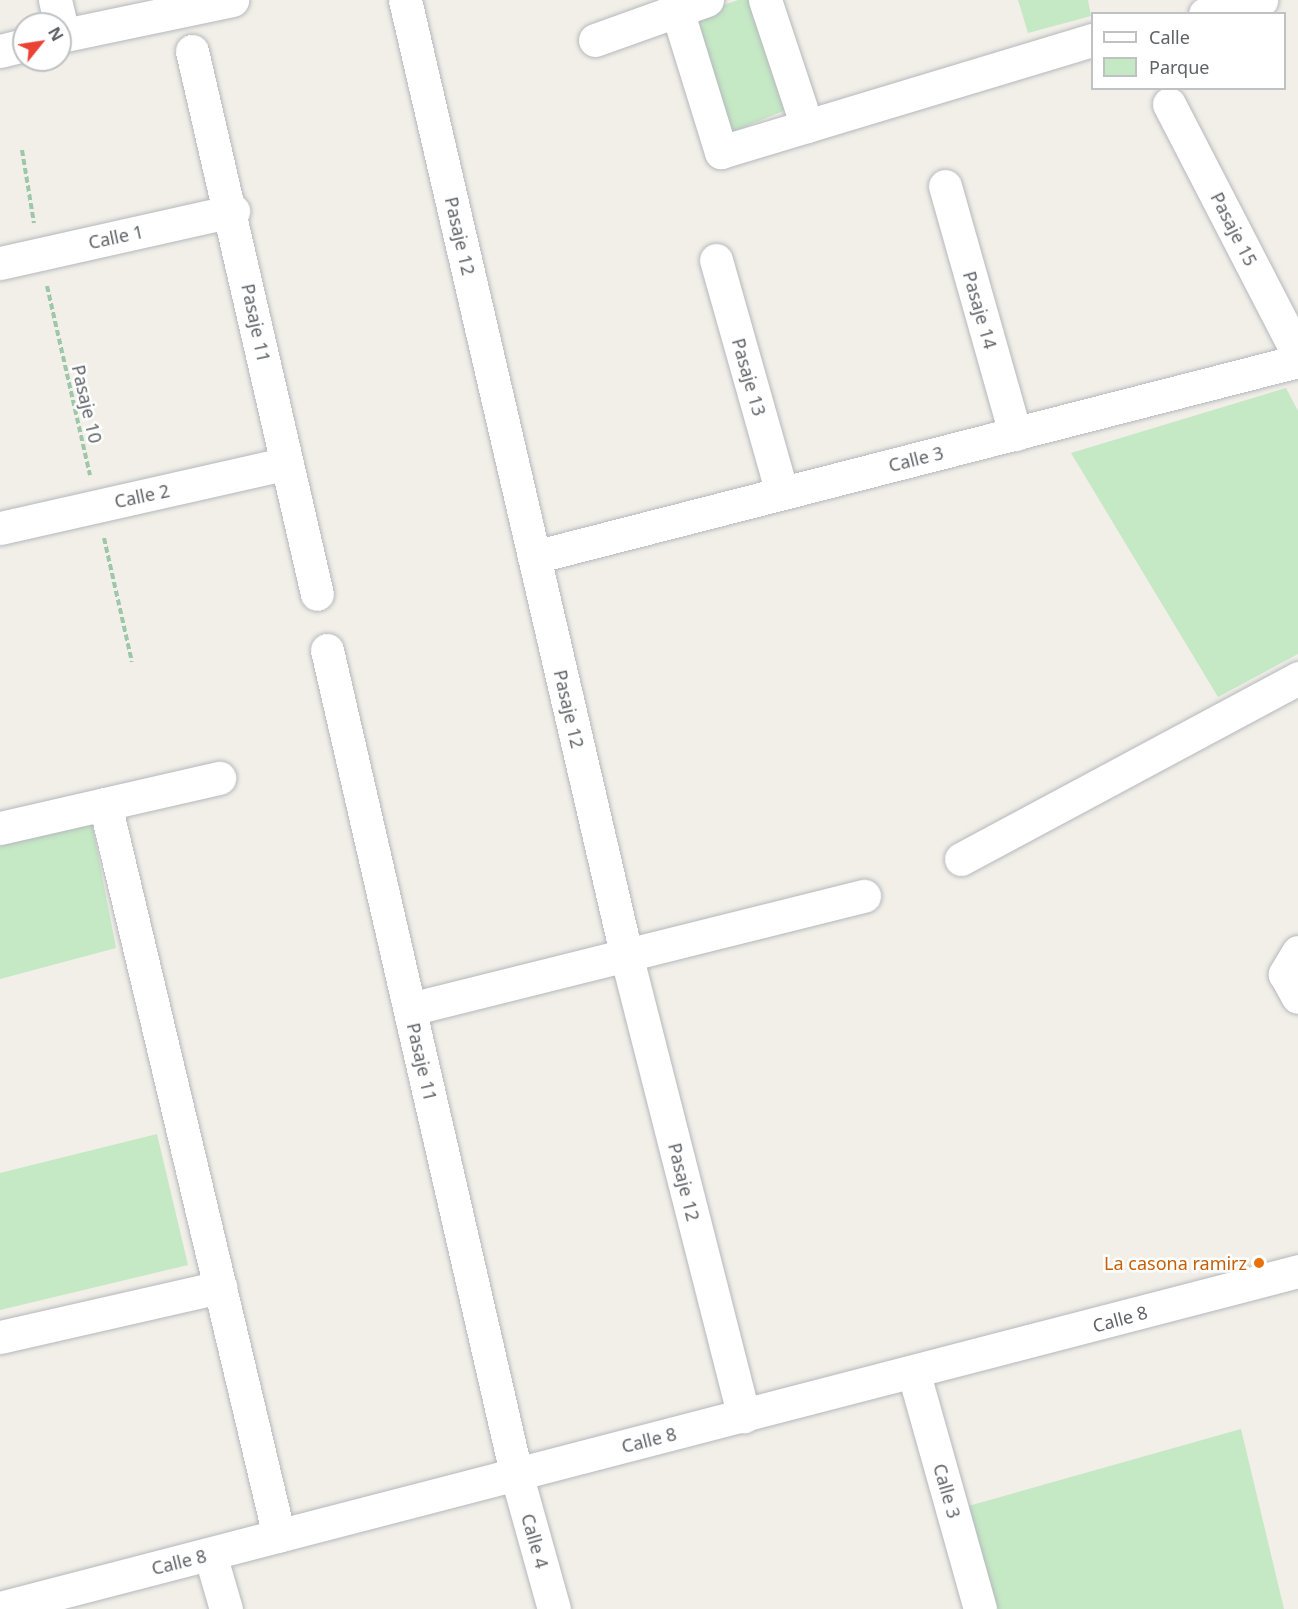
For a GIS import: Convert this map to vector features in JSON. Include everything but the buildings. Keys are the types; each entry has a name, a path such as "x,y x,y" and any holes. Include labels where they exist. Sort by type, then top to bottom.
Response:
{"street":[{"path":"72,34 232,0"},
{"name":"Pasaje 12","path":"405,0 627,958 744,1416"},
{"path":"765,0 807,126"},
{"path":"1213,12 1262,0"},
{"path":"595,40 692,5 721,152 1091,40"},
{"name":"Pasaje 11","path":"192,51 233,211 285,464 317,594"},
{"name":"Pasaje 15","path":"1169,104 1298,354"},
{"name":"Pasaje 14","path":"945,186 1015,434"},
{"name":"Calle 1","path":"0,263 233,211"},
{"name":"Pasaje 13","path":"716,260 782,493"},
{"name":"Calle 3","path":"534,556 1298,361"},
{"name":"Calle 2","path":"0,528 285,464"},
{"name":"Pasaje 11","path":"327,650 516,1473"},
{"path":"961,859 1298,678"},
{"path":"0,828 219,778"},
{"path":"105,804 279,1536"},
{"path":"410,1010 627,958 864,896"},
{"path":"1298,952 1284,974 1298,997"},
{"name":"Calle 8","path":"0,1608 516,1473 914,1374 1298,1271"},
{"path":"0,1337 220,1287"},
{"name":"Calle 3","path":"914,1374 980,1609"},
{"name":"Calle 4","path":"516,1473 554,1609"},
{"path":"210,1554 226,1609"}],"path":[{"name":"Pasaje 10","path":"22,150 40,254 132,662"}],"green space":[{"path":"738,0 752,0 786,110 725,135 689,17"},
{"path":"1018,0 1088,0 1091,16 1028,33"},
{"path":"1286,388 1298,411 1298,654 1218,697 1071,453"},
{"path":"92,823 116,948 0,979 0,846"},
{"path":"157,1134 188,1265 0,1310 0,1173"},
{"path":"1241,1429 1284,1609 992,1609 965,1507"}],"place":[{"name":"La casona ramirz","path":"1259,1263"}]}
